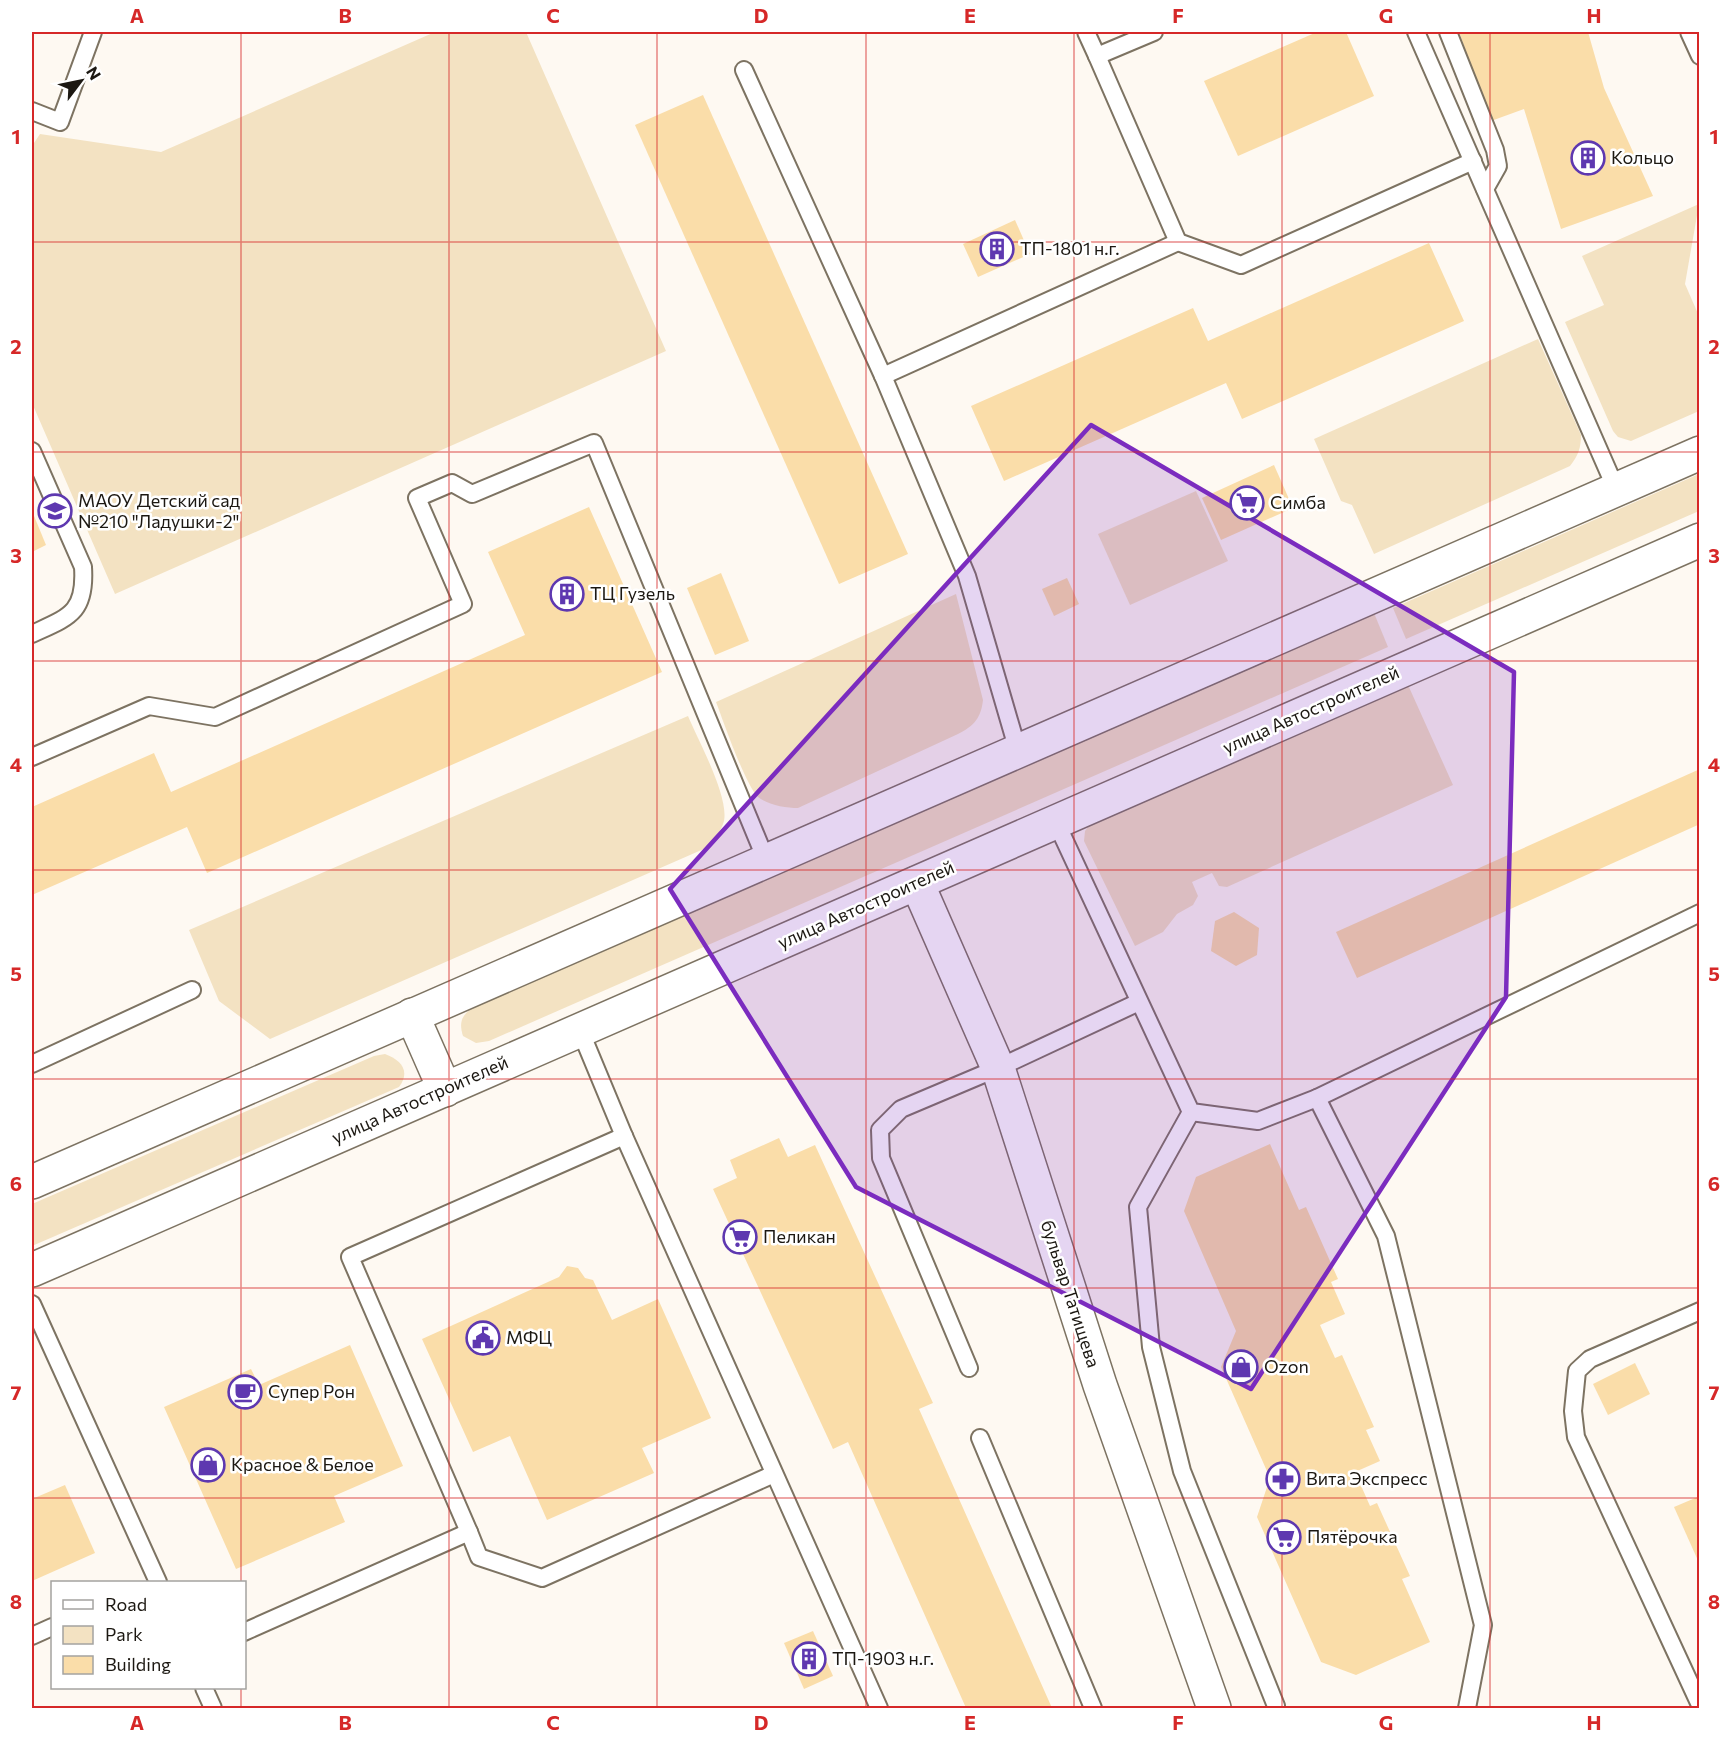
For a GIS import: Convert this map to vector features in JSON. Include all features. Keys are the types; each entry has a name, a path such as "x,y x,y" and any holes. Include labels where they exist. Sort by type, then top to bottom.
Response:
{"main road":[{"path":"32,1182 1700,453"},
{"name":"улица Автостроителей","path":"32,1270 1700,540"},
{"name":"бульвар Татищева","path":"917,883 998,1068 1100,1385 1214,1708"},
{"path":"412,1015 445,1090"}],"lane":[{"path":"32,111 60,122 93,32"},
{"path":"1086,32 1178,242"},
{"path":"1098,56 1155,32"},
{"path":"1416,32 1616,489"},
{"path":"1448,32 1495,150 1498,166 1485,189"},
{"path":"1689,32 1700,56"},
{"path":"744,70 883,376 967,576 1018,751"},
{"path":"883,376 1178,242 1241,265 1473,161"},
{"path":"32,757 149,706 215,717 463,604 417,498 452,483 472,494 594,443 766,861"},
{"path":"32,451 83,567 84,587 81,600 73,612 57,623 32,634"},
{"path":"1056,822 1191,1112"},
{"path":"1191,1112 1258,1121 1317,1098 1700,913"},
{"path":"32,1064 192,990"},
{"path":"969,1368 881,1158 880,1130 901,1109 998,1068 1139,1002"},
{"path":"580,1030 624,1136 879,1708"},
{"path":"1317,1098 1386,1236 1483,1625 1467,1708"},
{"path":"1191,1112 1138,1207 1151,1347 1182,1471 1276,1706"},
{"path":"624,1136 350,1257 479,1557 542,1578 774,1474"},
{"path":"32,1304 154,1581"},
{"path":"1700,1311 1590,1359 1577,1371 1572,1411 1576,1437 1700,1705"},
{"path":"980,1438 1093,1708"},
{"path":"246,1631 469,1532"},
{"path":"32,1636 51,1627"},
{"path":"204,1689 213,1708"}],"highlighted area":[{"path":"1091,425 1514,672 1506,997 1251,1389 856,1187 670,889"}],"green space":[{"path":"435,32 526,32 666,351 115,594 32,403 32,146 40,134 161,152"},
{"path":"1699,204 1685,284 1699,316 1699,411 1631,441 1618,437 1613,431 1565,322 1604,305 1582,256"},
{"path":"1538,339 1581,435 1578,452 1570,466 1374,554 1352,505 1341,501 1314,439"},
{"path":"1699,474 1699,511 1406,639 1393,608"},
{"path":"1196,491 1228,561 1130,605 1098,534"},
{"path":"956,594 983,700 978,717 972,724 958,734 798,808 777,806 758,797 741,767 716,702"},
{"path":"1374,613 1388,647 489,1041 476,1043 463,1036 462,1020 472,1008"},
{"path":"1404,676 1453,785 1227,887 1219,886 1212,873 1192,882 1198,896 1193,905 1177,914 1163,932 1135,946 1084,841 1085,831 1095,818"},
{"path":"688,716 717,783 724,810 721,829 706,848 270,1039 219,1001 189,930"},
{"path":"385,1054 396,1059 403,1067 404,1076 399,1087 32,1246 32,1204 374,1056"}],"building":[{"path":"1317,32 1346,32 1374,96 1238,156 1204,81"},
{"name":"Кольцо","path":"1459,32 1588,32 1604,88 1653,196 1561,229 1524,109 1491,121"},
{"path":"703,95 908,554 839,584 635,125"},
{"name":"ТП-1801 н.г.","path":"1015,220 1030,254 978,277 963,244"},
{"path":"1429,243 1464,321 1242,419 1226,383 1004,481 971,406 1193,308 1208,341"},
{"name":"Симба","path":"1274,465 1293,508 1221,540 1202,498"},
{"path":"589,507 662,672 207,873 187,827 32,895 32,807 154,753 171,792 525,635 488,552"},
{"path":"32,511 46,545 32,552"},
{"path":"721,573 749,641 715,655 687,588"},
{"path":"1067,578 1079,604 1054,616 1042,589"},
{"path":"1700,769 1700,824 1357,978 1336,932"},
{"path":"1234,912 1259,928 1257,955 1236,966 1211,951 1215,921"},
{"path":"779,1138 788,1157 815,1145 933,1403 919,1409 1052,1708 966,1708 848,1442 833,1449 713,1189 737,1178 730,1160"},
{"path":"1270,1144 1299,1210 1306,1207 1338,1279 1331,1282 1345,1314 1320,1325 1335,1358 1342,1355 1374,1427 1366,1430 1380,1461 1355,1472 1370,1506 1377,1503 1410,1576 1402,1579 1430,1642 1356,1675 1321,1662 1257,1517 1270,1478 1221,1367 1236,1331 1184,1211 1196,1177"},
{"path":"567,1266 578,1268 585,1278 593,1280 612,1320 658,1299 711,1418 642,1448 654,1473 547,1520 510,1436 473,1452 422,1339 559,1277"},
{"path":"350,1345 403,1466 334,1496 345,1522 236,1569 164,1407 251,1369 259,1385"},
{"path":"1635,1363 1650,1394 1608,1415 1593,1384"},
{"path":"65,1485 95,1553 32,1581 32,1499"},
{"path":"1700,1496 1700,1565 1674,1507"},
{"name":"ТП-1903 н.г.","path":"813,1631 833,1676 804,1689 784,1643"}],"place":[{"name":"Кольцо","path":"1588,158"},
{"name":"ТП-1801 н.г.","path":"997,249"},
{"name":"Симба","path":"1247,503"},
{"name":"МАОУ Детский сад №210 \"Ладушки-2\"","path":"55,511"},
{"name":"ТЦ Гузель","path":"567,594"},
{"name":"Пеликан","path":"740,1237"},
{"name":"МФЦ","path":"483,1338"},
{"name":"Ozon","path":"1241,1367"},
{"name":"Супер Рон","path":"245,1392"},
{"name":"Красное & Белое","path":"208,1465"},
{"name":"Вита Экспресс","path":"1283,1479"},
{"name":"Пятёрочка","path":"1284,1537"},
{"name":"ТП-1903 н.г.","path":"809,1659"}]}
